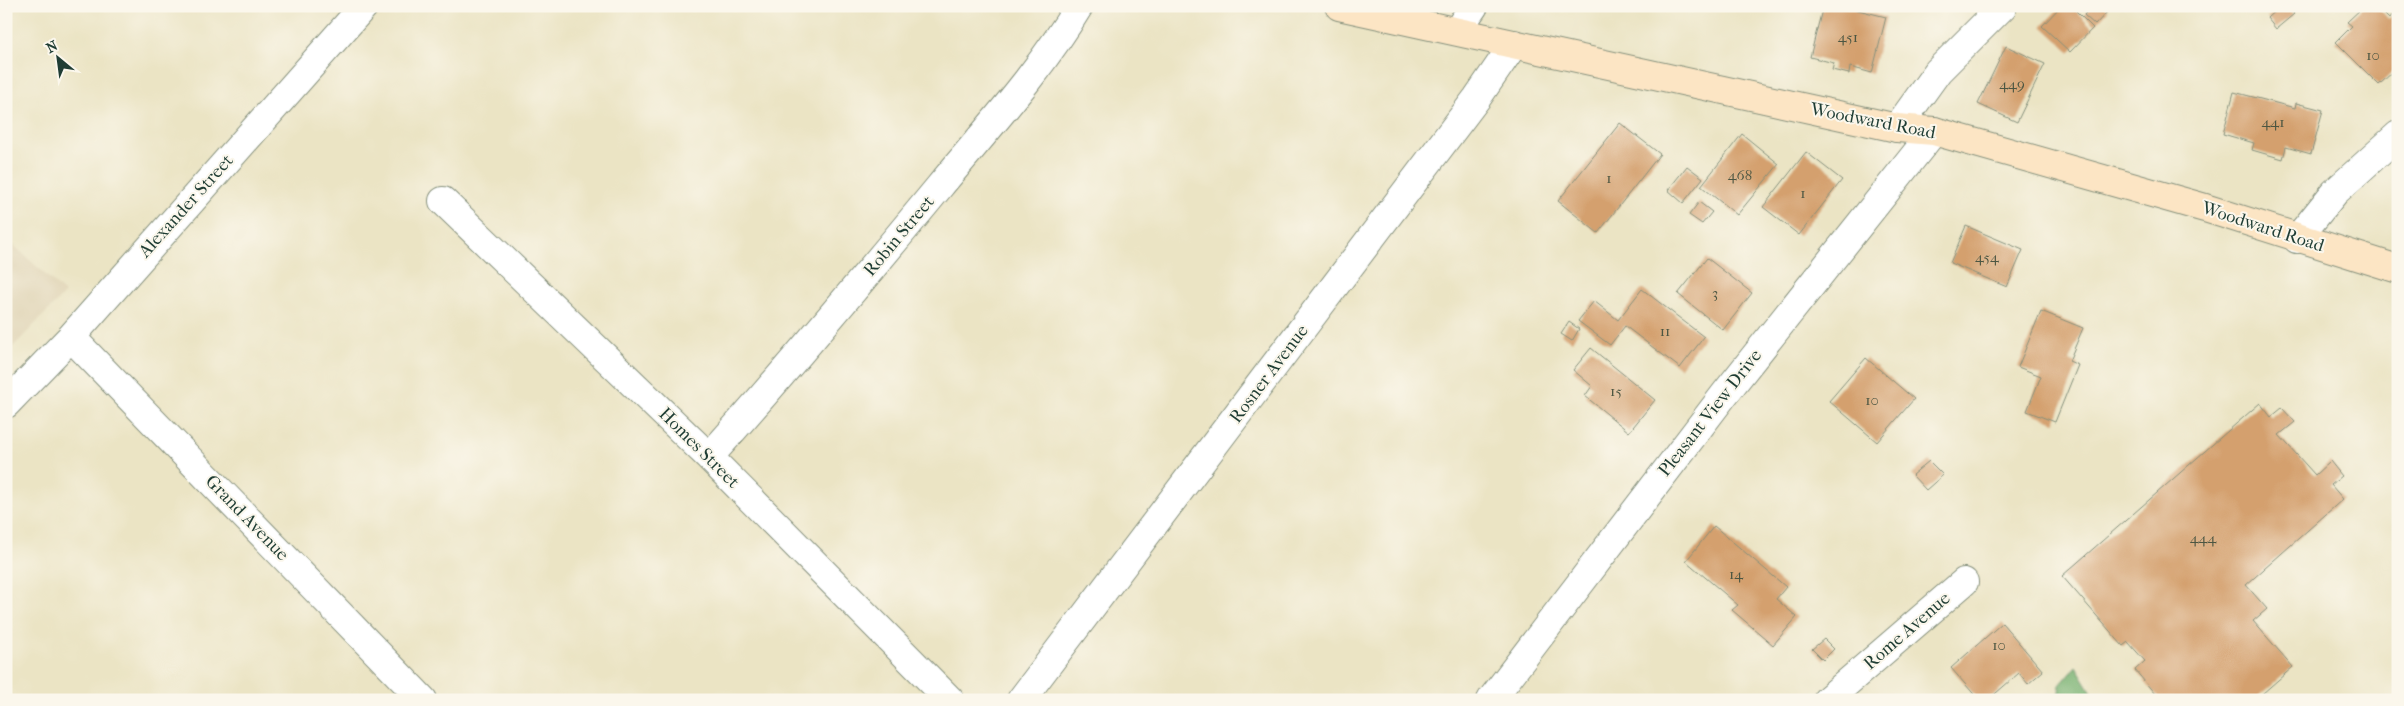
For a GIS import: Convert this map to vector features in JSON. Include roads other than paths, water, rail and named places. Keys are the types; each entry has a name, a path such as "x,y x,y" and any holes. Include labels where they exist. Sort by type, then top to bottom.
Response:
{"street":[{"name":"Alexander Street","path":"6,404 71,337 364,6"},
{"name":"Robin Street","path":"709,457 809,345 994,120 1063,32 1079,6"},
{"name":"Woodward Road","path":"1339,6 1897,128 1934,131 2205,208 2296,239 2398,269"},
{"path":"1457,31 1474,6"},
{"path":"1897,128 1938,71 2003,6"},
{"name":"Rosner Avenue","path":"1021,700 1477,98 1514,44"},
{"name":"Pleasant View Drive","path":"1491,700 1724,395 1934,131"},
{"path":"2296,239 2334,192 2398,135"},
{"name":"Homes Street","path":"443,201 709,457 950,700"},
{"name":"Grand Avenue","path":"71,337 423,700"},
{"name":"Rome Avenue","path":"1827,700 1964,582"}]}
